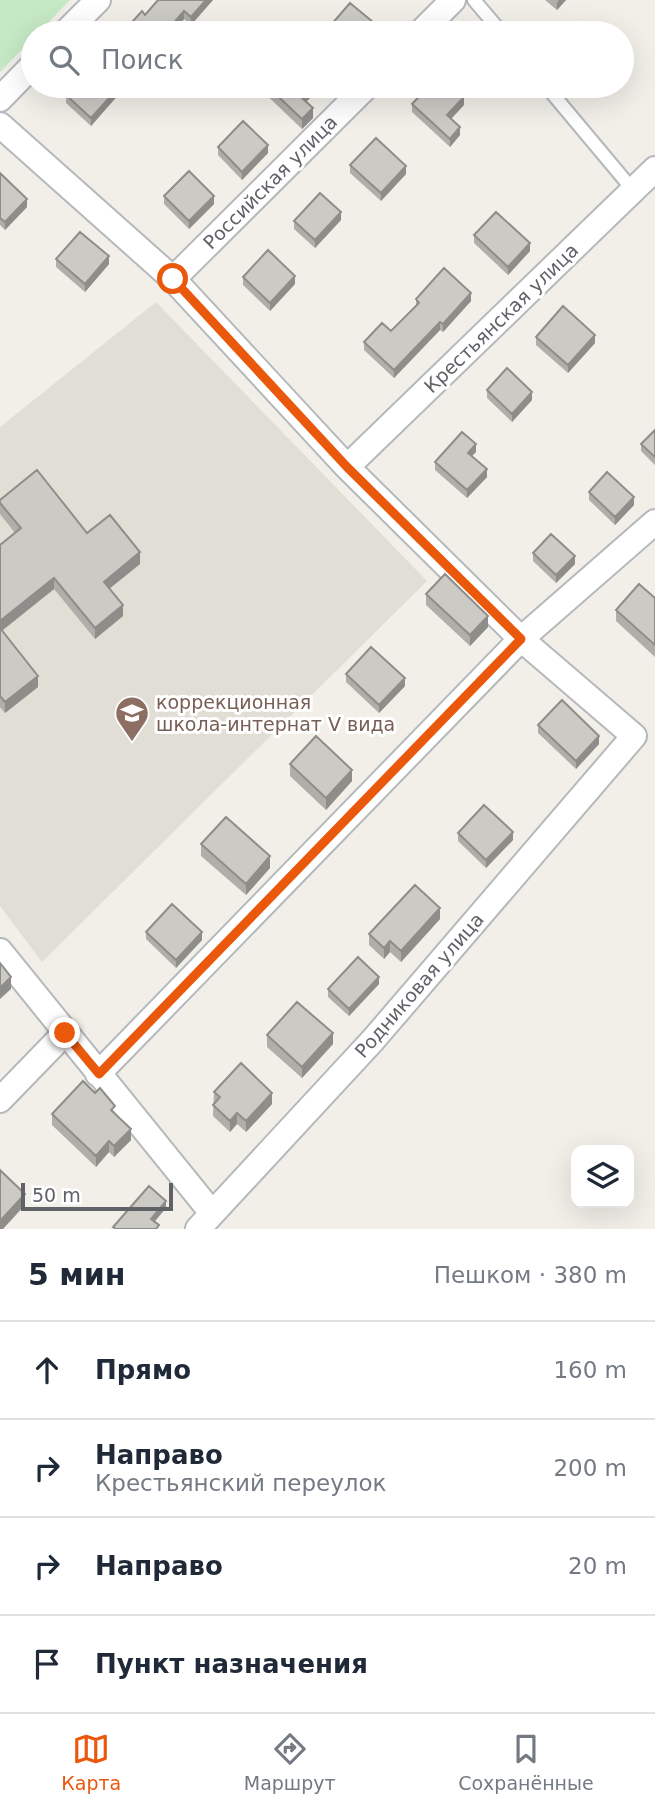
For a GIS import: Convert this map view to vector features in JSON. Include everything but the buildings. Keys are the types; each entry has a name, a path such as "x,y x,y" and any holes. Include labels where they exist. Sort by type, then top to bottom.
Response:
{"street":[{"path":"77,21 97,0"},
{"path":"432,21 453,0"},
{"path":"0,99 21,77"},
{"name":"Российская улица","path":"173,279 355,98"},
{"path":"0,125 173,279 347,467 521,639"},
{"name":"Крестьянская улица","path":"347,467 655,169"},
{"path":"99,1074 521,639 655,522"},
{"name":"Родниковая улица","path":"205,1221 373,1040 634,736 521,639"},
{"path":"0,951 99,1074 205,1221"},
{"path":"0,1100 65,1033"}],"lane":[{"path":"474,0 492,21"},
{"path":"556,98 633,190"}],"shaded area":[{"name":"коррекционная школа-интернат V вида","path":"156,302 427,581 42,962 0,906 0,427"}],"green space":[{"path":"0,0 70,0 50,21 21,21 21,50 0,72"}],"place":[{"name":"коррекционная школа-интернат V вида","path":"132,743"}],"route":[{"path":"65,1033 99,1074 521,639 347,467 173,279"}]}
